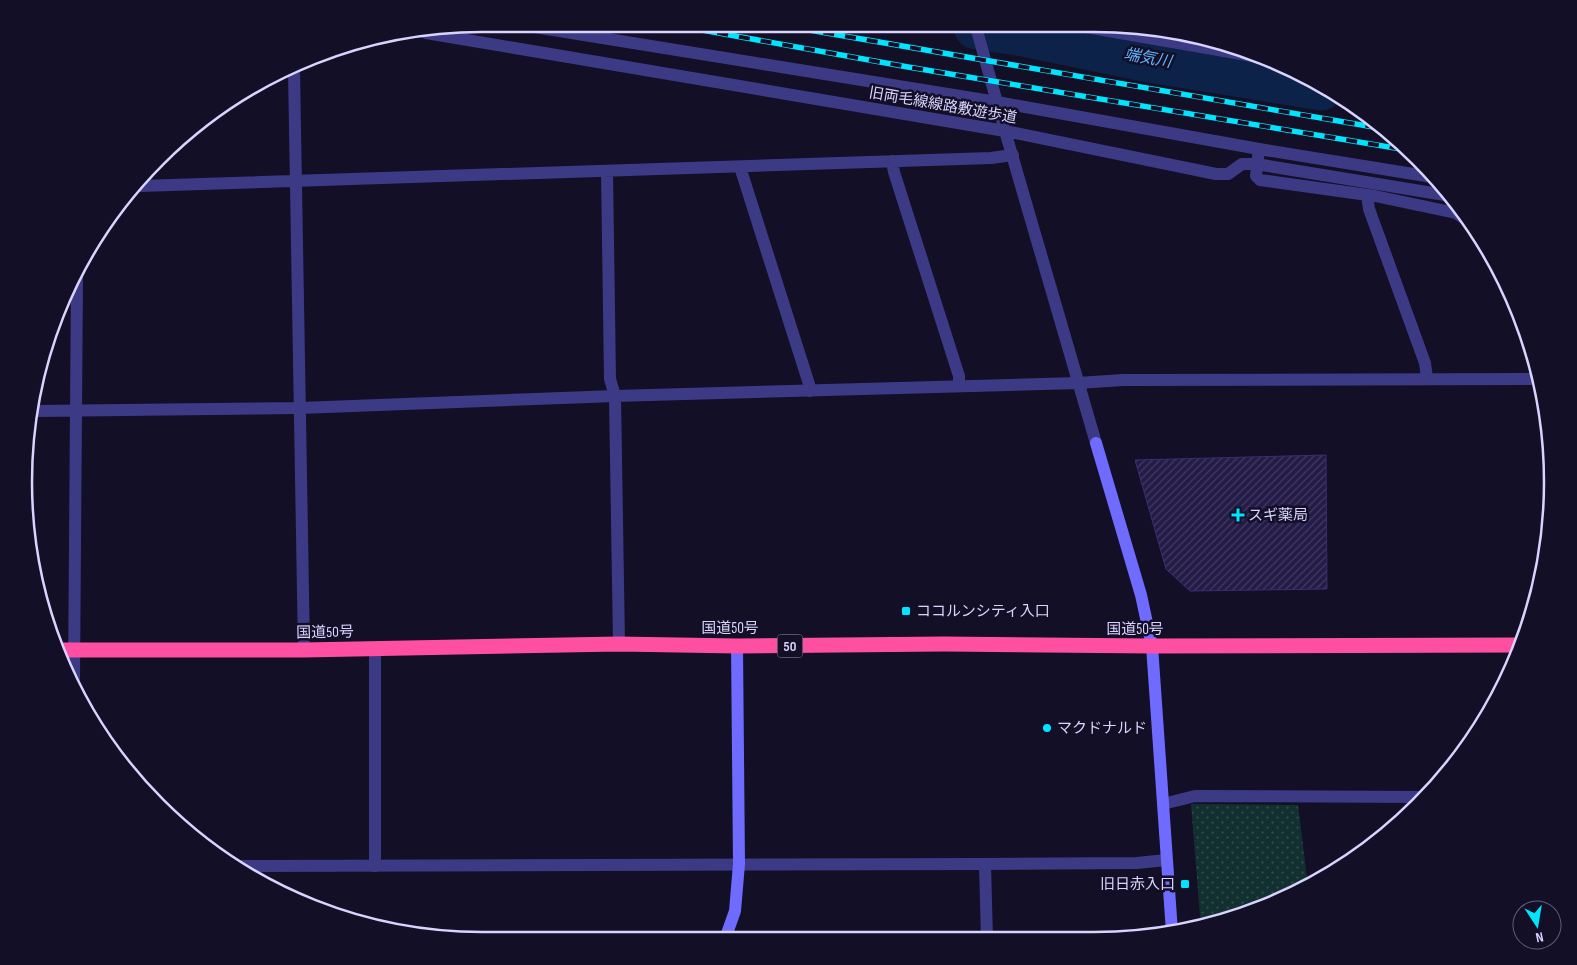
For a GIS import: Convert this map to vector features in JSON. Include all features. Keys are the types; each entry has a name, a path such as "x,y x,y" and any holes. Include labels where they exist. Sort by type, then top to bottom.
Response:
{"highway":[{"name":"国道50号","path":"65,650 304,650 619,644 737,646 1514,644"}],"street":[{"path":"565,32 997,102 1259,149 1424,176"},
{"path":"977,32 1141,595 1152,646 1171,926"},
{"path":"1120,33 1218,50"},
{"name":"旧両毛線線路敷遊歩道","path":"436,35 1005,131 1216,174 1228,174 1242,164 1256,164 1440,194"},
{"path":"294,74 304,650"},
{"path":"1259,149 1256,176 1260,180 1367,195 1455,213"},
{"path":"144,186 740,167 991,158 1013,155"},
{"path":"892,161 959,376 959,386"},
{"path":"740,167 810,391"},
{"path":"607,171 610,379 615,396 619,644"},
{"path":"1367,195 1368,209 1426,363 1427,378"},
{"path":"74,671 77,288"},
{"path":"38,412 300,408 1123,380 1532,379"},
{"path":"728,932 735,911 739,864 737,646"},
{"path":"375,649 375,866"},
{"path":"1163,804 1195,796 1416,798"},
{"path":"247,866 985,864 1137,863 1166,860"},
{"path":"985,864 987,932"}],"green space":[{"path":"1191,804 1298,805 1307,879 1239,909 1200,920"}],"building":[{"name":"スギ薬局","path":"1326,455 1327,589 1190,591 1166,569 1135,460"}],"waterway":[{"name":"端気川","path":"1011,32 1149,60 1306,86"}],"railway":[{"path":"713,32 908,67 1395,148"},
{"path":"821,32 1370,126"}],"place":[{"name":"スギ薬局","path":"1238,515"},
{"name":"ココルンシティ入口","path":"906,611"},
{"name":"マクドナルド","path":"1047,728"},
{"name":"旧日赤入口","path":"1185,884"}]}
